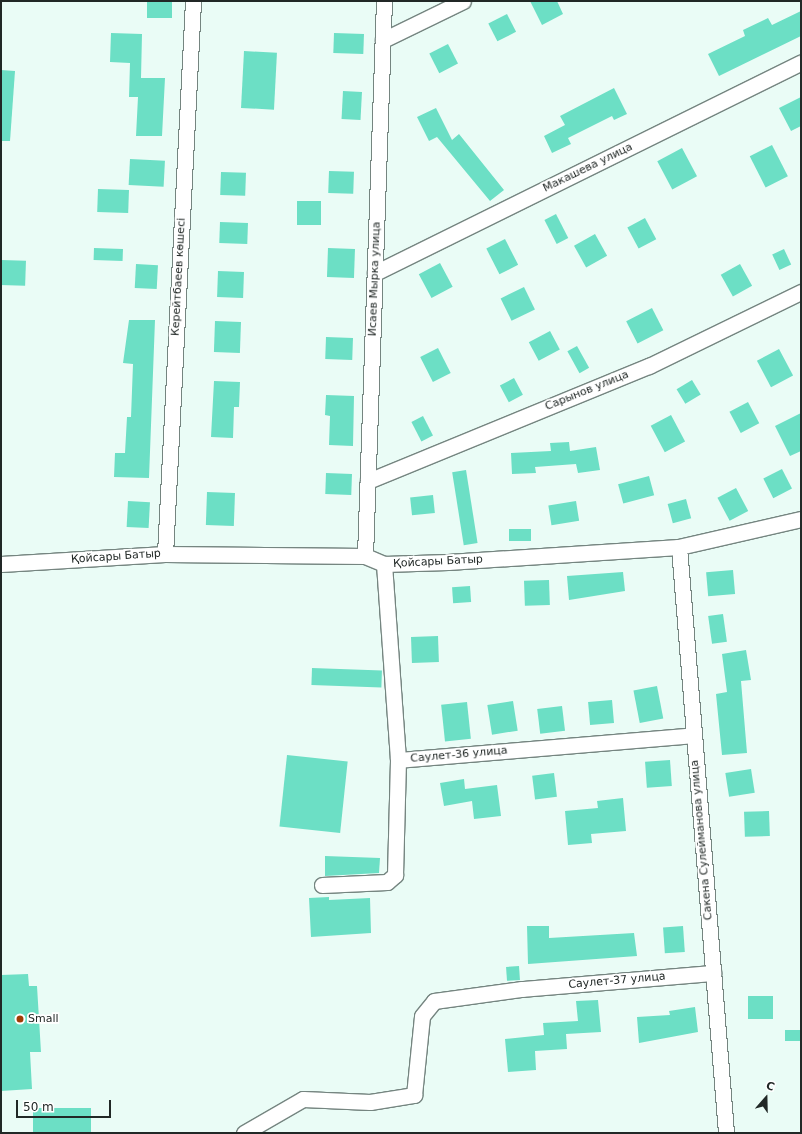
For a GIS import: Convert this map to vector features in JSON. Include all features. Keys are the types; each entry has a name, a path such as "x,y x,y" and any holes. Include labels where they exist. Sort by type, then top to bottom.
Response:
{"street":[{"name":"Керейтбаеев көшесі","path":"165,554 194,1"},
{"name":"Исаев Мырка улица","path":"365,556 384,1"},
{"path":"383,40 463,1"},
{"name":"Макашева улица","path":"375,273 801,62"},
{"name":"Сарынов улица","path":"368,481 649,366 801,292"},
{"name":"Қойсары Батыр","path":"1,564 165,554 365,556 384,564 679,547 801,519"},
{"name":"Сакена Сулейманова улица","path":"679,547 726,1133"},
{"name":"Саулет-36 улица","path":"384,564 398,760 693,735"},
{"path":"322,885 387,882 395,875 398,760"},
{"name":"Саулет-37 улица","path":"244,1133 303,1099 370,1102 414,1095 422,1016 426,1007 434,1001 522,989 713,973"}],"building":[{"path":"147,1 172,1 172,18 147,18"},
{"path":"530,1 557,1 563,14 542,25"},
{"path":"801,11 801,36 719,76 708,54 745,36 743,30 768,18 772,25"},
{"path":"507,14 516,32 497,41 488,24"},
{"path":"111,33 142,34 141,78 165,78 162,136 136,136 138,97 129,97 130,63 110,62"},
{"path":"334,33 364,34 363,54 333,53"},
{"path":"448,44 458,64 439,73 429,54"},
{"path":"244,51 277,53 274,110 241,108"},
{"path":"1,70 15,71 10,141 1,141"},
{"path":"614,88 627,114 614,120 612,116 568,138 571,144 552,153 544,136 565,125 560,116"},
{"path":"343,91 362,92 361,120 342,119"},
{"path":"801,97 801,126 791,131 779,108"},
{"path":"436,108 452,140 459,134 504,190 490,201 437,137 429,141 417,117"},
{"path":"772,145 788,176 766,188 750,156"},
{"path":"682,148 697,176 672,189 657,161"},
{"path":"130,159 165,161 164,187 129,185"},
{"path":"329,171 354,172 353,194 328,193"},
{"path":"221,172 246,173 245,196 220,195"},
{"path":"98,189 129,190 128,213 97,212"},
{"path":"297,201 321,201 321,225 297,225"},
{"path":"556,214 568,238 557,244 544,220"},
{"path":"645,218 656,239 639,249 627,227"},
{"path":"220,222 248,223 247,244 219,243"},
{"path":"595,234 607,256 586,268 574,246"},
{"path":"505,239 518,265 499,274 486,249"},
{"path":"94,248 123,249 123,261 94,260"},
{"path":"328,248 355,249 354,278 327,277"},
{"path":"784,249 791,264 779,270 772,254"},
{"path":"1,260 26,261 25,286 1,285"},
{"path":"440,263 453,287 431,298 419,274"},
{"path":"136,264 158,265 157,289 135,288"},
{"path":"740,264 752,286 733,297 721,275"},
{"path":"218,271 244,272 243,298 217,297"},
{"path":"524,287 535,309 512,321 501,298"},
{"path":"652,308 663,330 638,343 626,321"},
{"path":"129,320 155,320 149,478 114,477 115,453 125,453 127,417 131,417 133,364 123,363"},
{"path":"215,321 241,322 240,353 214,352"},
{"path":"550,331 560,350 539,361 529,342"},
{"path":"326,337 353,338 352,360 325,359"},
{"path":"577,346 589,368 579,373 567,351"},
{"path":"438,348 451,373 433,382 420,357"},
{"path":"779,349 793,375 771,387 757,361"},
{"path":"514,378 523,395 509,402 500,386"},
{"path":"692,380 701,395 685,404 677,389"},
{"path":"214,381 240,382 239,407 234,407 233,438 211,437"},
{"path":"326,395 354,396 353,446 329,445 330,416 325,415"},
{"path":"748,402 759,423 741,433 729,412"},
{"path":"801,413 801,451 790,456 775,426"},
{"path":"671,415 685,441 665,452 651,426"},
{"path":"423,416 433,436 421,442 411,422"},
{"path":"569,442 570,451 596,447 600,470 578,473 576,464 535,467 536,473 512,474 511,453 551,451 550,443"},
{"path":"782,469 792,489 773,498 763,479"},
{"path":"466,470 478,543 464,545 452,472"},
{"path":"326,473 352,474 351,495 325,494"},
{"path":"649,476 654,495 623,504 618,484"},
{"path":"736,488 748,511 730,521 717,498"},
{"path":"207,492 235,493 234,526 206,525"},
{"path":"433,495 435,513 412,515 410,497"},
{"path":"686,499 691,518 673,523 668,504"},
{"path":"128,501 150,502 149,528 127,527"},
{"path":"576,501 579,521 551,525 548,505"},
{"path":"509,529 531,529 531,541 509,541"},
{"path":"733,570 735,594 708,596 706,572"},
{"path":"623,572 625,591 569,600 567,576"},
{"path":"549,580 550,605 525,606 524,581"},
{"path":"470,586 471,602 453,603 452,587"},
{"path":"723,614 727,642 712,644 708,616"},
{"path":"438,636 439,662 412,663 411,637"},
{"path":"746,650 751,680 741,681 747,753 722,755 716,694 727,692 722,654"},
{"path":"312,668 382,670 381,687 311,685"},
{"path":"657,686 663,718 640,723 633,691"},
{"path":"612,700 614,723 590,725 588,702"},
{"path":"513,701 518,731 492,735 487,705"},
{"path":"467,702 471,739 445,742 441,705"},
{"path":"562,706 565,731 540,734 537,709"},
{"path":"287,755 348,761 340,833 279,827"},
{"path":"670,760 672,786 647,788 645,762"},
{"path":"751,769 755,793 729,797 725,773"},
{"path":"554,773 557,797 535,800 532,776"},
{"path":"464,779 465,789 497,785 501,816 474,819 472,801 444,806 440,783"},
{"path":"623,798 626,831 591,834 592,843 568,845 565,811 598,808 597,801"},
{"path":"769,811 770,836 745,837 744,812"},
{"path":"325,856 380,858 379,873 325,876"},
{"path":"329,897 329,900 370,898 371,933 311,937 309,898"},
{"path":"527,926 549,926 549,938 634,933 637,956 528,964"},
{"path":"683,926 685,952 665,953 663,927"},
{"path":"519,966 520,980 507,981 506,967"},
{"name":"Small","path":"28,974 29,986 37,986 41,1052 30,1052 32,1089 1,1091 1,975"},
{"path":"748,996 773,996 773,1019 748,1019"},
{"path":"598,1000 601,1032 566,1034 567,1049 535,1051 536,1070 508,1072 505,1039 544,1035 543,1023 578,1021 576,1001"},
{"path":"695,1007 698,1032 639,1043 637,1017 670,1015 669,1011"},
{"path":"785,1030 801,1030 801,1041 785,1041"},
{"path":"33,1108 91,1108 91,1133 33,1133"}],"place":[{"name":"Small","path":"20,1019"}]}
